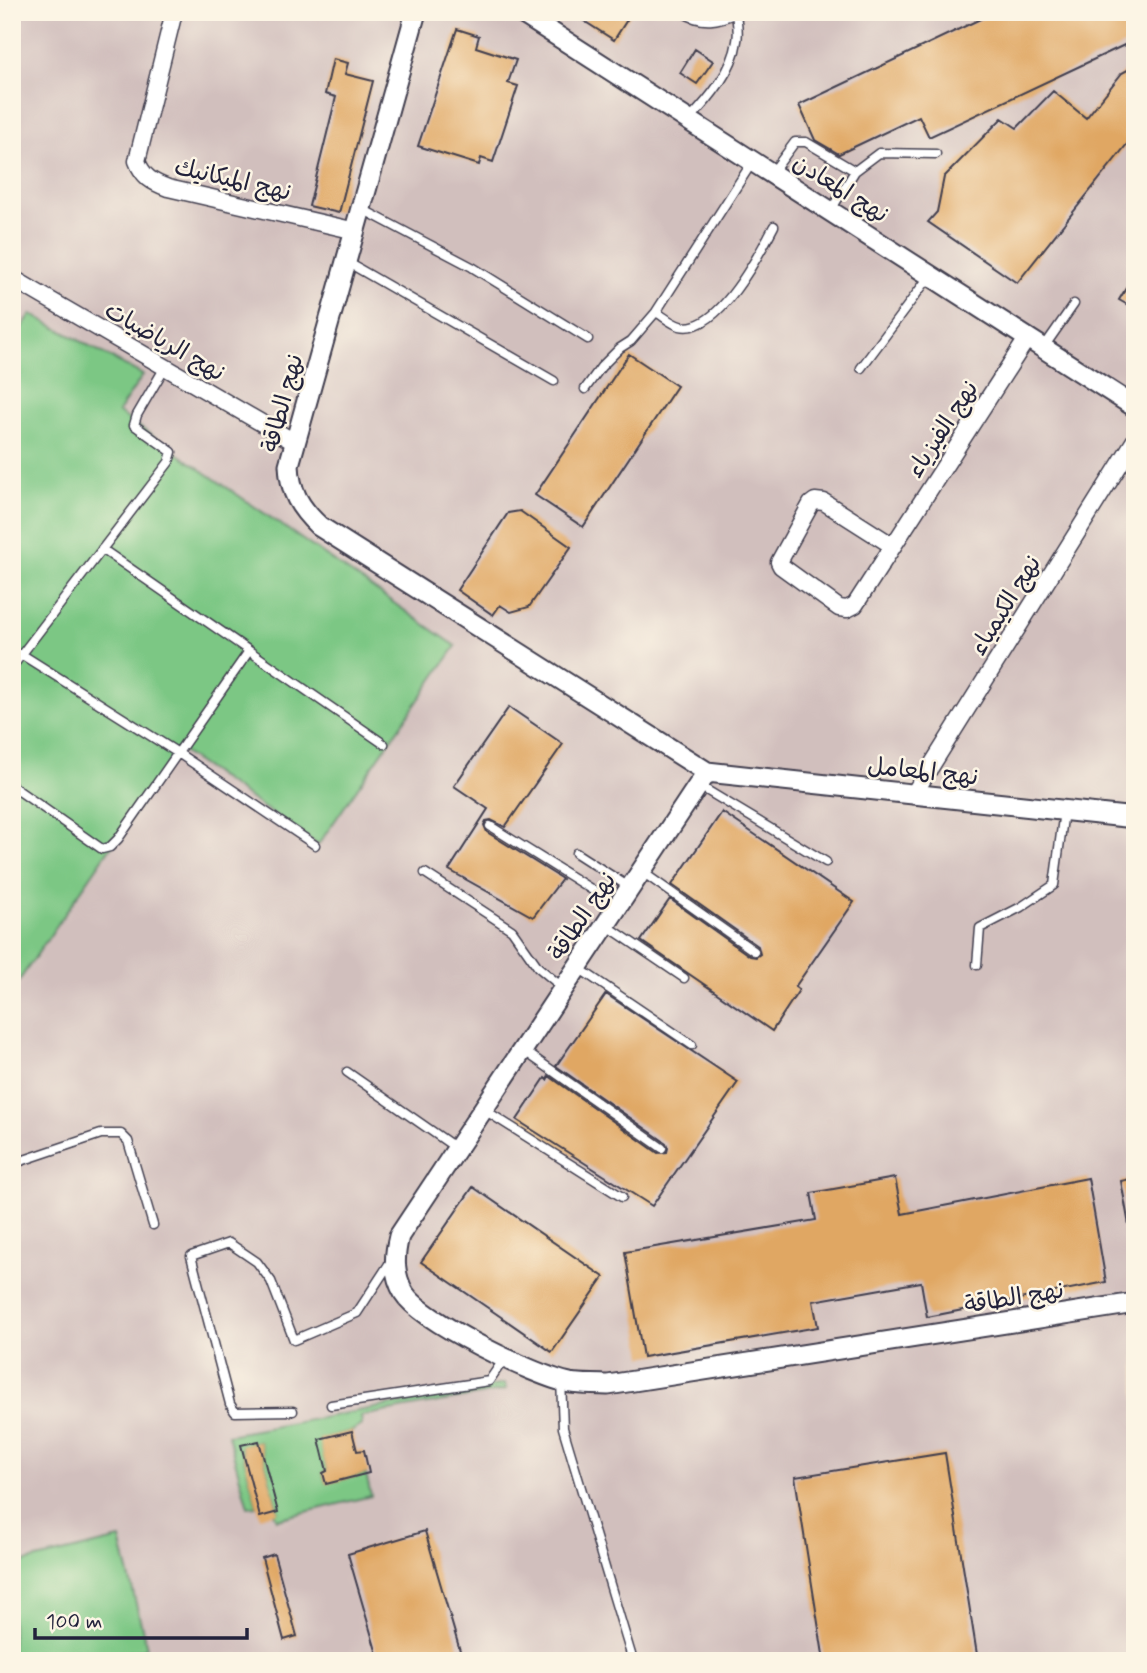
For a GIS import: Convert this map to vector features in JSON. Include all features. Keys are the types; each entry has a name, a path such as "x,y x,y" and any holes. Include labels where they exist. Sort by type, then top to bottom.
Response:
{"street":[{"name":"نهج الميكانيك","path":"174,12 137,161 142,173 154,183 168,188 356,231"},
{"name":"نهج الطاقة","path":"416,12 289,465 294,496 303,511 319,526 702,778 400,1236 394,1256 397,1275 405,1294 436,1322 541,1374 571,1383 608,1385 1135,1303"},
{"name":"نهج المعادن","path":"520,12 1135,407"},
{"name":"نهج الرياضيات","path":"12,278 296,443"},
{"name":"نهج الفيزياء","path":"893,546 824,502 815,501 779,562 839,608 855,605 893,546 1036,342"},
{"name":"نهج الكيمياء","path":"914,795 1135,440"},
{"name":"نهج المعامل","path":"702,778 914,795 1135,818"}],"lane":[{"path":"682,12 694,20 714,22 738,13 738,39 733,59 707,101 689,120"},
{"path":"772,173 795,142 799,141 806,142 855,171"},
{"path":"831,210 855,171 879,153 936,154"},
{"path":"585,389 601,368 620,348 631,341 656,312 752,161"},
{"path":"362,209 472,267 588,339"},
{"path":"656,312 680,326 695,326 716,313 754,265 774,226"},
{"path":"347,262 554,381"},
{"path":"861,368 931,275"},
{"path":"1036,342 1074,304"},
{"path":"12,667 169,462 172,452 134,425 165,367"},
{"path":"103,548 384,744"},
{"path":"12,786 102,849 110,848 249,651"},
{"path":"21,654 178,753 315,845"},
{"path":"702,778 826,862"},
{"path":"977,965 980,928 1021,907 1054,885 1064,811"},
{"path":"490,826 618,906"},
{"path":"576,853 636,879 754,951"},
{"path":"425,873 512,930 538,967 564,988"},
{"path":"606,925 684,978"},
{"path":"577,967 692,1045"},
{"path":"523,1050 662,1148"},
{"path":"346,1072 457,1149"},
{"path":"483,1110 622,1197"},
{"path":"12,1164 101,1134 121,1134 128,1141 153,1225"},
{"path":"293,1411 235,1412 230,1404 191,1256 229,1243 257,1262 271,1281 294,1340 357,1313 394,1256"},
{"path":"331,1405 489,1381 506,1357"},
{"path":"561,1380 563,1428 633,1661"}],"shaded area":[{"path":"12,12 1135,12 1135,1661 12,1661"}],"green space":[{"path":"31,314 143,375 118,412 456,646 318,845 178,749 12,991 12,342"},
{"path":"505,1384 506,1390 361,1416 362,1425 352,1431 320,1439 327,1471 323,1473 326,1483 366,1474 371,1496 277,1519 274,1513 278,1511 259,1441 241,1446 257,1506 248,1507 228,1435"},
{"path":"120,1539 147,1648 97,1661 12,1661 12,1565"}],"building":[{"path":"590,12 632,12 614,40 584,21"},
{"path":"995,12 1135,12 1135,40 929,137 919,116 839,154 815,140 799,105"},
{"path":"457,29 479,36 476,47 516,60 508,83 518,86 493,162 481,158 479,165 418,146"},
{"path":"695,49 713,61 697,84 680,73"},
{"path":"333,59 348,63 345,74 373,81 339,213 309,206 336,97 325,94"},
{"path":"1135,66 1135,134 1017,283 928,222 937,212 944,177 1002,118 1017,128 1053,91 1086,118 1122,73"},
{"path":"1135,273 1135,309 1119,300"},
{"path":"629,354 677,386 583,527 535,495"},
{"path":"520,511 571,547 529,607 511,612 500,605 493,615 457,590 508,513"},
{"path":"509,707 563,744 505,827 491,820 484,825 487,832 562,879 533,917 449,870 488,809 454,786"},
{"path":"722,812 854,902 795,987 799,990 772,1031 641,941 670,899 750,956 756,957 760,954 758,946 672,885"},
{"path":"606,994 738,1082 652,1206 517,1120 549,1076 658,1153 667,1152 666,1143 556,1066"},
{"path":"895,1178 902,1214 1088,1178 1106,1282 927,1317 921,1282 813,1301 818,1327 643,1357 625,1252 816,1220 811,1193"},
{"path":"1135,1178 1135,1224 1129,1225 1121,1181"},
{"path":"473,1187 604,1277 552,1352 421,1262"},
{"path":"352,1431 357,1451 364,1450 369,1473 326,1484 323,1473 327,1471 319,1439"},
{"path":"259,1441 278,1512 260,1517 241,1445"},
{"path":"945,1453 978,1661 824,1661 795,1477"},
{"path":"425,1531 463,1661 379,1661 348,1554"},
{"path":"274,1554 297,1636 284,1640 262,1558"}]}
